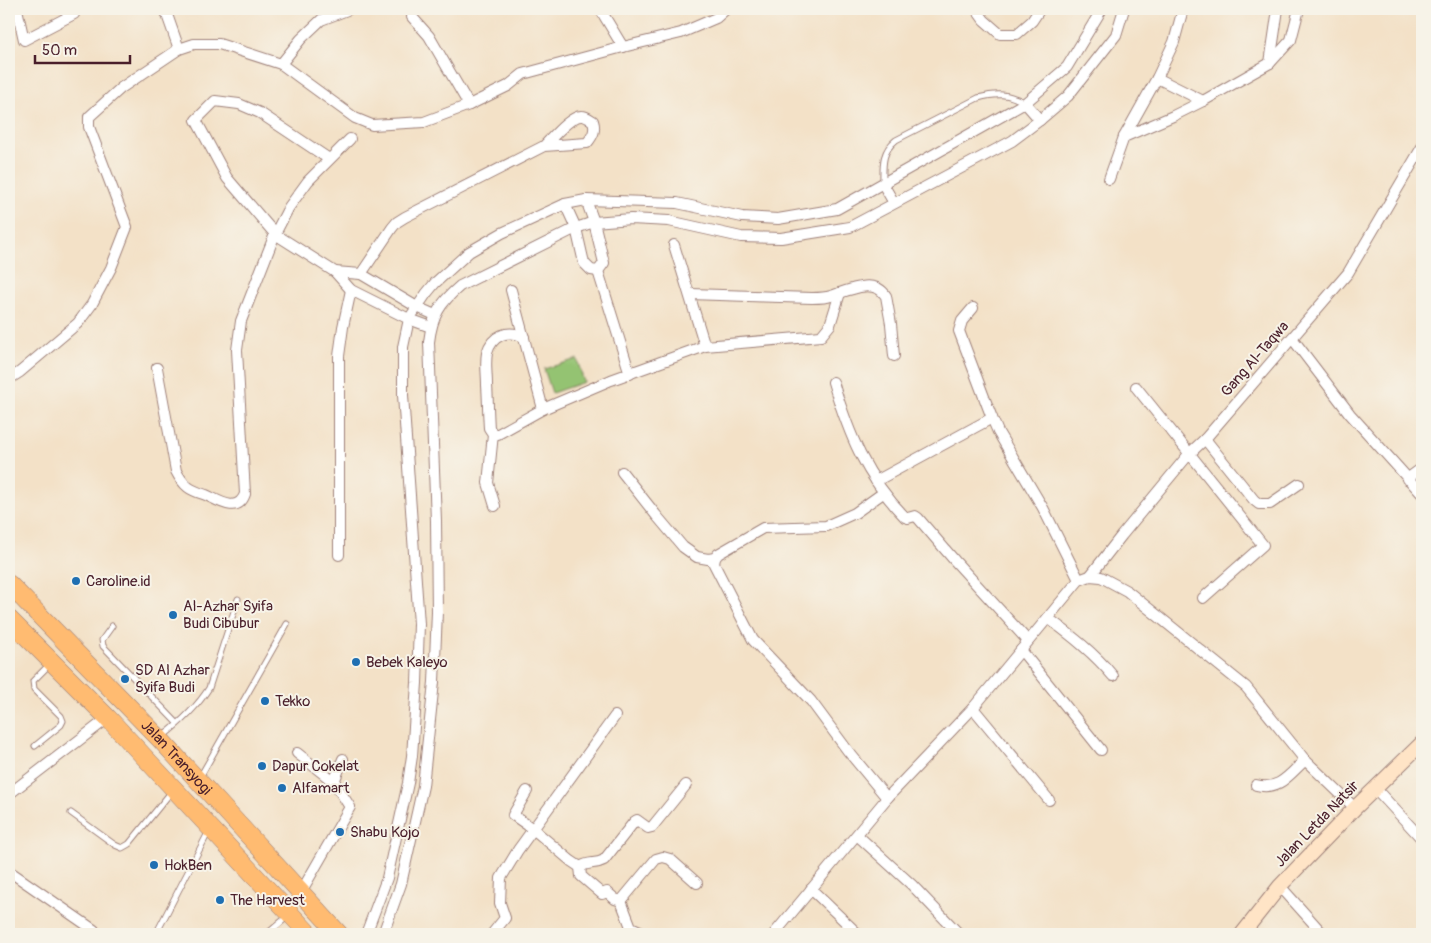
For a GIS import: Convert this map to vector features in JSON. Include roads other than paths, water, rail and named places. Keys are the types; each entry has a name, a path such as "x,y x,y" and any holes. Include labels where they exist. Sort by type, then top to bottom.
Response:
{"highway":[{"name":"Jalan Transyogi","path":"9,584 159,738 339,934"},
{"name":"Jalan Transyogi","path":"9,619 108,718 310,934"},
{"path":"249,870 267,855"}],"main road":[{"name":"Jalan Letda Natsir","path":"1242,934 1280,886 1355,808 1422,743"}],"street":[{"path":"16,9 24,40 74,14 73,9"},
{"path":"165,9 179,49"},
{"path":"600,9 624,47"},
{"path":"9,379 78,323 92,304 111,268 127,227 89,127 89,117 121,88 179,49 194,44 219,44 282,64 356,118 372,125 424,122 469,105 508,86 523,74 681,34 716,18 726,9"},
{"path":"976,9 984,20 1000,34 1017,34 1032,21 1040,9"},
{"path":"366,934 387,878 408,783 412,756 419,624 403,396 403,347 409,319 435,283 469,252 502,233 565,204 586,200 677,203 742,217 778,219 837,209 1025,103 1067,67 1102,9"},
{"path":"383,934 400,884 422,786 434,682 437,612 436,521 428,357 431,327 435,315 448,297 460,286 576,228 594,222 631,219 669,222 741,237 781,238 850,227 1012,141 1040,120 1068,96 1116,34 1124,9"},
{"path":"1109,180 1124,137 1157,78 1174,42 1183,9"},
{"path":"1270,63 1278,9"},
{"path":"1124,137 1203,101 1270,63 1291,40 1299,9"},
{"path":"282,64 302,39 321,20 347,10"},
{"path":"412,17 429,36 469,105"},
{"path":"1157,78 1203,101"},
{"path":"330,159 260,113 239,104 215,101 196,120 227,178 275,234 335,272 351,290 409,319 431,327"},
{"path":"1025,103 1040,120"},
{"path":"361,274 397,222 544,146 567,123 578,116 586,117 593,121 594,132 587,143 544,146"},
{"path":"156,368 176,471 180,478 189,488 226,505 240,503 243,501 245,494 237,350 241,321 275,234 289,206 308,181 350,139"},
{"name":"Gang Al-Taqwa","path":"1090,576 1190,454 1205,440 1348,273 1422,147"},
{"path":"883,184 894,203"},
{"path":"586,200 594,222 604,263 598,271"},
{"path":"565,204 576,228 584,262 592,270 598,271"},
{"path":"674,245 705,346"},
{"path":"598,271 630,374"},
{"path":"335,272 361,274 416,308 435,315"},
{"path":"690,294 812,298 829,297 868,286 876,287 884,293 891,324 894,356"},
{"path":"339,556 339,356 351,290"},
{"path":"511,290 543,410"},
{"path":"493,434 498,434 543,410 630,374 705,346 821,336 830,324 840,293"},
{"path":"973,308 962,321 959,331 992,418 1080,580"},
{"path":"495,506 488,483 493,434 489,428 486,370 488,352 493,342 504,334 515,332 524,337"},
{"path":"1292,338 1350,414 1422,494"},
{"path":"833,382 844,419 863,461 883,493 905,517 915,516 918,518 954,561 1028,641"},
{"path":"1136,387 1264,545 1203,598"},
{"path":"876,481 992,418"},
{"path":"1205,440 1259,504 1270,504 1299,484"},
{"path":"1407,479 1422,468"},
{"path":"622,472 683,547 697,557 715,558"},
{"path":"883,493 855,512 826,526 763,528 718,554 714,564 753,640 811,702 887,798"},
{"path":"774,934 887,798 973,708 1080,580 1090,576 1101,577 1127,591 1246,687 1305,760 1355,808"},
{"path":"1048,618 1078,640 1101,661 1113,676"},
{"path":"1021,650 1102,750"},
{"path":"973,708 1049,800"},
{"path":"492,934 505,918 500,903 501,878 518,850 615,716"},
{"path":"9,794 108,718"},
{"path":"297,753 334,782 350,807 301,892"},
{"path":"412,756 426,757"},
{"path":"334,782 344,759"},
{"path":"1256,784 1266,787 1274,785 1284,780 1305,760"},
{"path":"580,867 587,863 599,863 604,860 637,820 648,828 652,827 686,785"},
{"path":"1375,788 1422,839"},
{"path":"527,791 513,815 580,867 581,876 602,894 607,892 615,899 621,901"},
{"path":"857,835 912,885 959,934"},
{"path":"621,901 656,859 663,857 670,859 697,883"},
{"path":"9,871 94,930 95,934"},
{"path":"1280,886 1323,934"},
{"path":"811,889 858,934"},
{"path":"621,901 631,927 644,934"}],"lane":[{"path":"883,184 884,155 896,140 978,98 991,95 1014,96 1025,103"},
{"path":"159,738 194,709 202,699 208,688 238,599"},
{"path":"198,780 286,624"},
{"path":"112,626 102,640 104,646 177,723"},
{"path":"35,746 61,725 63,721 61,716 34,689 33,681 52,662"},
{"path":"71,813 122,848 129,844 174,788"},
{"path":"156,934 210,828"},
{"path":"267,934 291,914"}],"place":[{"name":"Caroline.id","path":"76,581"},
{"name":"Al-Azhar Syifa Budi Cibubur","path":"173,615"},
{"name":"Bebek Kaleyo","path":"356,662"},
{"name":"SD Al Azhar Syifa Budi","path":"125,679"},
{"name":"Tekko","path":"265,701"},
{"name":"Dapur Cokelat","path":"262,766"},
{"name":"Alfamart","path":"282,788"},
{"name":"Shabu Kojo","path":"340,832"},
{"name":"HokBen","path":"154,865"},
{"name":"The Harvest","path":"220,900"}]}
